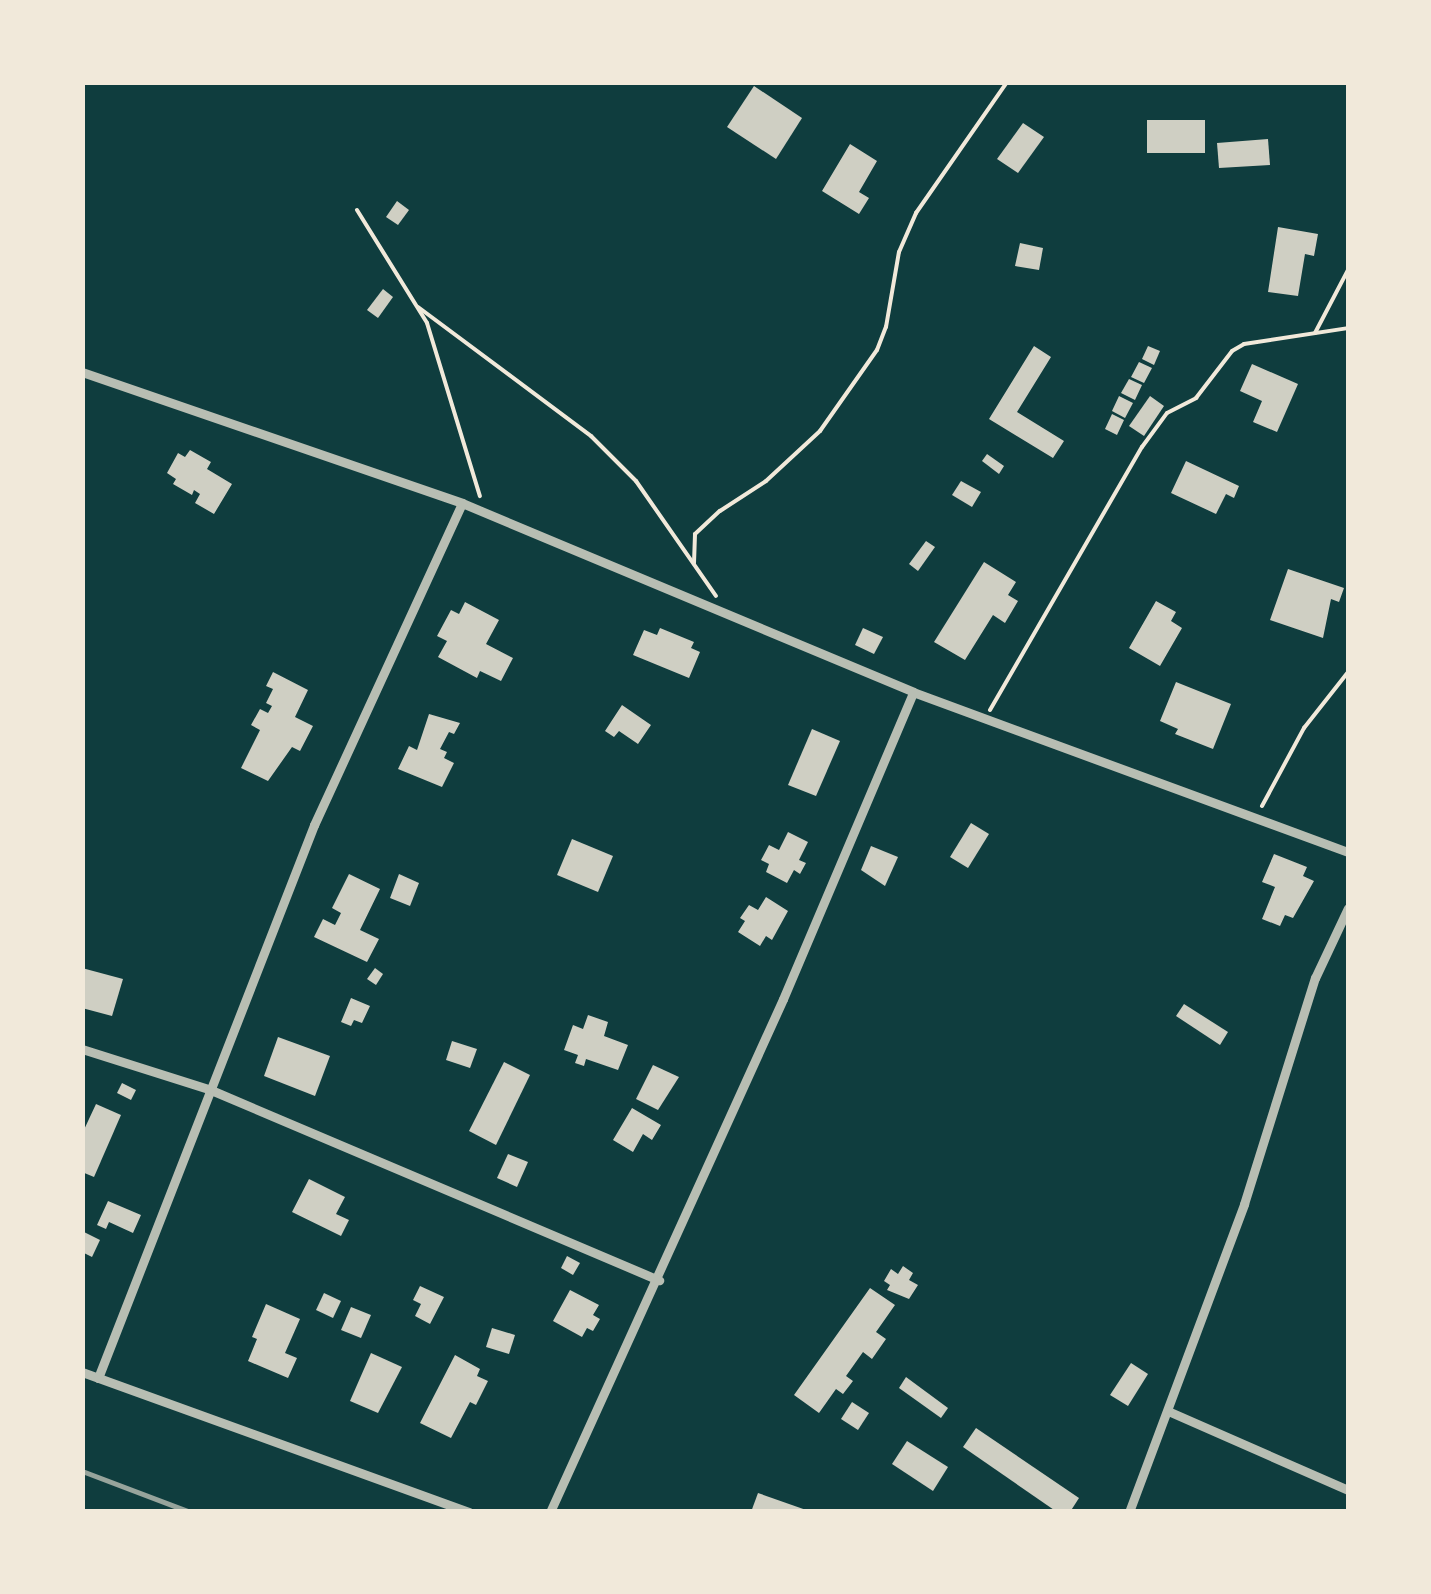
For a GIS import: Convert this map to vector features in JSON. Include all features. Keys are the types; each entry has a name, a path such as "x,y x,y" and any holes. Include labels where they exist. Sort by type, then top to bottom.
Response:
{"street":[{"path":"82,372 462,503 912,692 1348,852"},
{"path":"98,1378 314,824 462,503"},
{"path":"550,1512 659,1280 912,692"},
{"path":"1130,1512 1244,1204 1315,978 1348,908"},
{"path":"82,1049 211,1090 659,1280"},
{"path":"82,1372 469,1512"},
{"path":"1168,1411 1348,1490"}],"path":[{"path":"694,563 695,534 720,511 766,481 820,431 878,350 899,252 916,213 1006,82"},
{"path":"357,210 418,307 448,388 473,481 488,514"},
{"path":"1316,333 1348,270"},
{"path":"418,307 591,436 636,481 728,615"},
{"path":"985,718 1133,462 1168,413 1196,398 1232,351 1244,344 1348,328"},
{"path":"1256,818 1304,728 1348,672"}],"building":[{"path":"754,86 802,118 776,159 727,127"},
{"path":"1147,120 1205,120 1205,153 1147,153"},
{"path":"1023,123 1044,137 1018,173 997,159"},
{"path":"1268,139 1270,165 1219,168 1217,143"},
{"path":"850,144 877,161 859,192 869,198 859,214 822,191"},
{"path":"397,201 409,210 398,225 386,217"},
{"path":"1278,227 1318,234 1314,256 1305,254 1298,296 1268,292"},
{"path":"1020,243 1043,248 1039,270 1015,266"},
{"path":"383,289 393,297 378,318 367,310"},
{"path":"1034,346 1051,357 1017,412 1064,441 1053,458 989,419"},
{"path":"1148,346 1160,351 1154,365 1142,359"},
{"path":"1139,362 1152,368 1144,383 1131,377"},
{"path":"1252,364 1298,384 1277,432 1253,422 1262,401 1240,391"},
{"path":"1129,379 1142,385 1135,400 1121,393"},
{"path":"1119,396 1133,403 1125,418 1112,411"},
{"path":"1150,396 1164,406 1144,436 1129,426"},
{"path":"1112,414 1124,420 1117,435 1105,429"},
{"path":"190,450 211,462 207,469 232,484 214,514 195,503 200,494 194,490 192,495 173,484 176,479 167,473 178,453 185,457"},
{"path":"987,454 1004,466 999,474 982,461"},
{"path":"1186,461 1239,486 1234,498 1226,494 1216,514 1171,493"},
{"path":"961,481 981,492 972,507 952,495"},
{"path":"926,541 935,547 918,571 909,564"},
{"path":"984,562 1016,582 1008,595 1018,601 1005,623 993,615 965,660 934,642"},
{"path":"1288,569 1344,588 1339,602 1331,599 1323,638 1270,620"},
{"path":"1156,601 1176,612 1171,621 1182,628 1160,666 1129,648"},
{"path":"465,602 499,620 486,644 513,658 501,681 480,671 477,678 438,657 447,641 437,636 451,610 459,614"},
{"path":"660,628 694,642 691,648 700,652 689,678 633,655 644,630 657,635"},
{"path":"863,628 883,637 874,654 855,645"},
{"path":"273,672 308,690 295,717 313,726 300,751 292,747 268,781 241,768 260,730 251,725 260,709 268,713 272,706 266,703 273,689 266,686"},
{"path":"1176,682 1231,704 1213,749 1175,734 1178,729 1160,721"},
{"path":"622,705 651,725 638,744 619,731 614,737 605,731"},
{"path":"429,714 460,723 454,734 449,732 440,749 447,752 444,758 454,763 442,787 398,769 409,746 417,750"},
{"path":"812,729 840,741 816,796 788,785"},
{"path":"971,823 989,834 968,868 950,857"},
{"path":"788,832 808,842 799,860 806,863 800,874 794,870 787,883 766,872 769,864 761,860 769,845 779,850"},
{"path":"572,839 613,856 598,892 557,875"},
{"path":"871,846 898,857 885,886 861,870"},
{"path":"1274,854 1307,867 1303,876 1314,881 1293,918 1285,915 1280,926 1262,919 1275,887 1262,882"},
{"path":"349,874 380,889 360,930 379,939 367,962 314,937 323,919 335,925 341,913 332,908"},
{"path":"399,874 419,883 410,906 390,898"},
{"path":"766,897 788,911 772,940 766,936 760,946 738,932 745,921 740,918 749,905 758,910"},
{"path":"82,968 123,979 112,1016 82,1008"},
{"path":"375,968 383,974 376,985 367,979"},
{"path":"351,998 370,1006 362,1023 354,1020 351,1026 341,1022"},
{"path":"1184,1004 1228,1032 1220,1045 1176,1016"},
{"path":"588,1015 608,1022 604,1036 628,1045 618,1070 586,1059 584,1066 575,1063 578,1055 564,1050 573,1025 583,1029"},
{"path":"278,1037 330,1056 315,1096 264,1076"},
{"path":"452,1041 477,1049 470,1068 446,1060"},
{"path":"504,1062 530,1075 496,1145 469,1131"},
{"path":"653,1065 679,1077 658,1110 636,1099"},
{"path":"122,1083 136,1090 131,1100 117,1093"},
{"path":"96,1104 121,1115 94,1177 82,1172 82,1134"},
{"path":"632,1108 661,1125 652,1140 643,1134 633,1152 613,1140"},
{"path":"508,1154 528,1162 517,1187 497,1178"},
{"path":"309,1179 345,1197 336,1214 349,1220 341,1236 292,1212"},
{"path":"108,1201 141,1215 133,1233 109,1222 106,1229 97,1225"},
{"path":"82,1231 100,1240 92,1257 82,1252"},
{"path":"567,1256 580,1263 573,1275 561,1268"},
{"path":"903,1266 913,1273 909,1280 918,1285 909,1299 887,1290 890,1285 884,1281 891,1269 898,1274"},
{"path":"420,1286 444,1297 430,1324 415,1316 421,1304 413,1300"},
{"path":"870,1288 895,1305 876,1332 886,1339 872,1359 863,1352 846,1376 853,1381 843,1394 836,1389 819,1413 794,1395"},
{"path":"570,1290 599,1305 593,1315 600,1319 593,1331 587,1328 582,1337 553,1321"},
{"path":"324,1293 341,1301 333,1318 316,1310"},
{"path":"266,1304 300,1319 285,1353 297,1358 288,1378 248,1361 257,1339 252,1337"},
{"path":"351,1307 371,1315 361,1338 341,1330"},
{"path":"492,1328 515,1335 509,1354 486,1347"},
{"path":"371,1353 402,1367 378,1413 350,1401"},
{"path":"455,1355 480,1369 477,1376 488,1381 476,1405 470,1402 451,1438 420,1423"},
{"path":"1131,1363 1148,1374 1128,1406 1110,1395"},
{"path":"906,1377 948,1408 941,1418 899,1388"},
{"path":"852,1402 869,1413 858,1430 841,1419"},
{"path":"976,1428 1079,1498 1070,1512 1057,1512 963,1447"},
{"path":"907,1441 948,1467 933,1491 892,1464"},
{"path":"758,1493 809,1511 809,1512 751,1512"}],"railway":[{"path":"82,1471 190,1512"}]}
